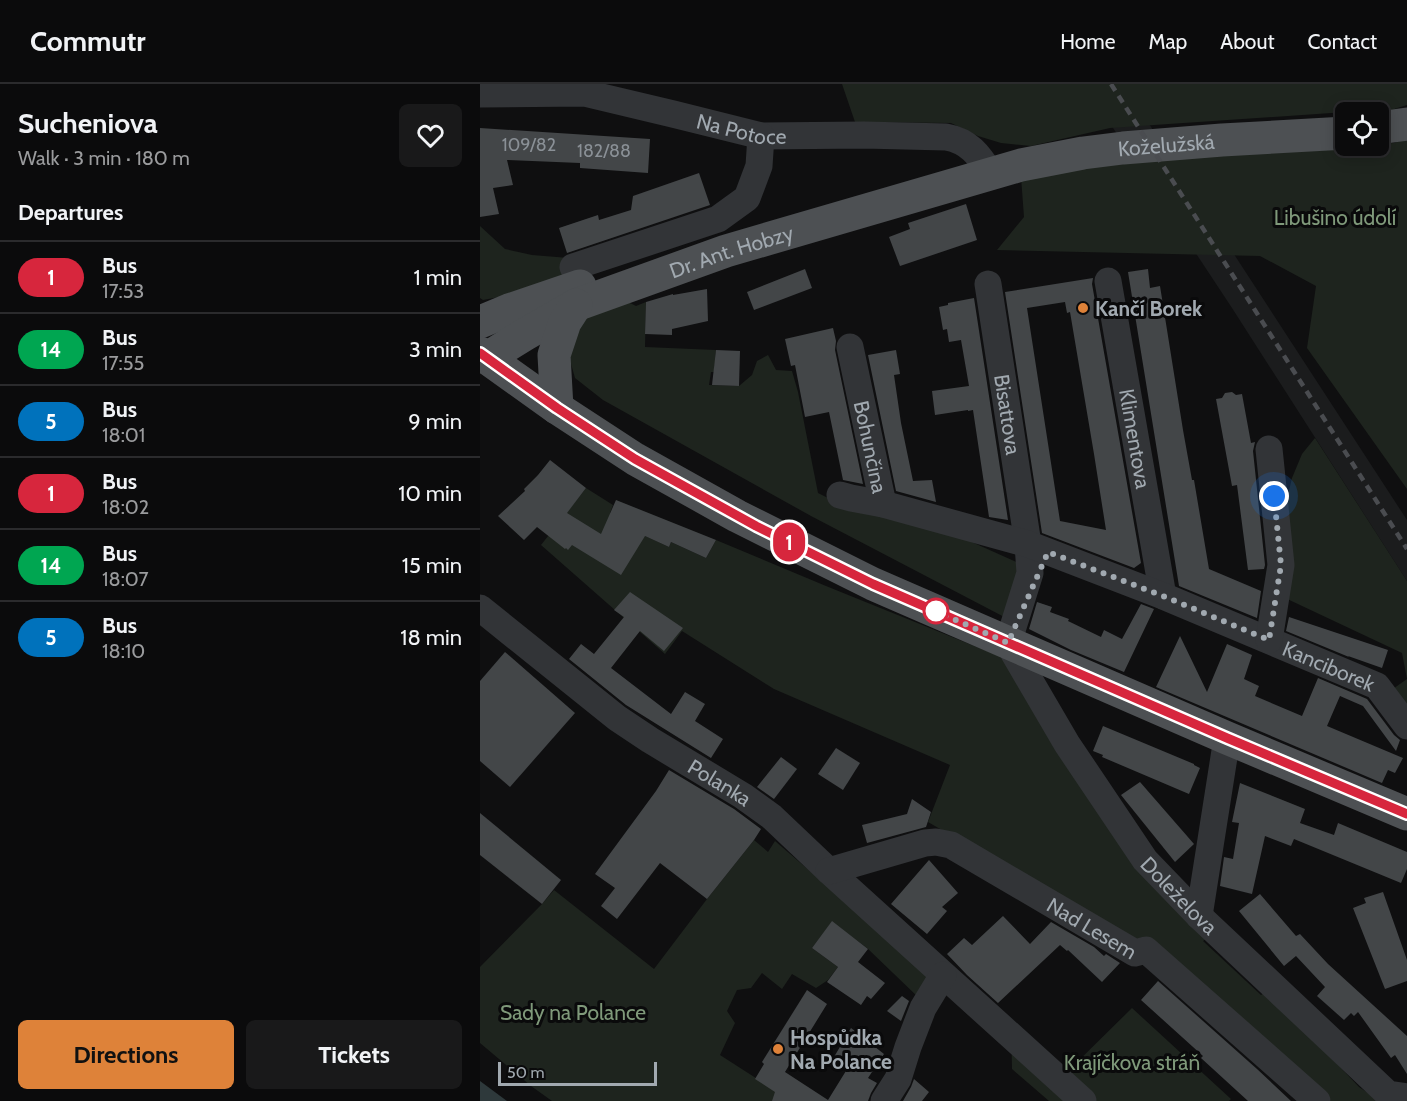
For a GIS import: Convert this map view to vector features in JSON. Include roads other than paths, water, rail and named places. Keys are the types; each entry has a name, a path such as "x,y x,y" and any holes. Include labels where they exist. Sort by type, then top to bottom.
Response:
{"main road":[{"path":"1389,126 1407,124"},
{"name":"Koželužská","path":"991,174 1052,158 1115,148 1335,134"},
{"name":"Dr. Ant. Hobzy","path":"483,356 576,305 726,251 991,174"},
{"path":"480,322 679,252 726,251"},
{"path":"557,408 554,355 565,322 576,305"},
{"path":"483,356 635,459 737,516 873,584 1407,814"}],"street":[{"name":"Na Potoce","path":"480,94 585,93 761,136 946,137 957,139 974,150 991,174"},
{"name":"Dr. Ant. Hobzy","path":"573,267 718,219 747,198 759,166 761,136"},
{"name":"Klimentova","path":"1108,281 1163,596"},
{"name":"Bisattova","path":"988,284 1038,548"},
{"name":"Bohunčina","path":"850,347 883,504 1038,548"},
{"name":"Kanciborek","path":"1269,449 1281,565 1269,640"},
{"path":"840,495 883,504"},
{"name":"Kanciborek","path":"1038,548 1163,596 1377,686 1407,726"},
{"path":"1008,643 1038,548"},
{"name":"Polanka","path":"480,609 616,718 743,796 772,817 1083,1101"},
{"name":"Doleželova","path":"1008,643 1068,744 1145,860 1198,916 1388,1094 1407,1097"},
{"path":"1198,916 1227,738"},
{"name":"Nad Lesem","path":"829,871 925,843 936,842 951,845 1135,953 1146,950 1317,1101"},
{"path":"884,1101 898,1079 923,1008 943,975"}],"railway":[{"path":"1111,84 1407,549"}],"place":[{"name":"Kančí Borek","path":"1083,308"},
{"name":"Hospůdka Na Polance","path":"778,1049"}],"park label":[{"name":"Libušino údolí","path":"1335,217"},
{"name":"Sady na Polance","path":"573,1012"},
{"name":"Krajíčkova stráň","path":"1132,1062"}]}
